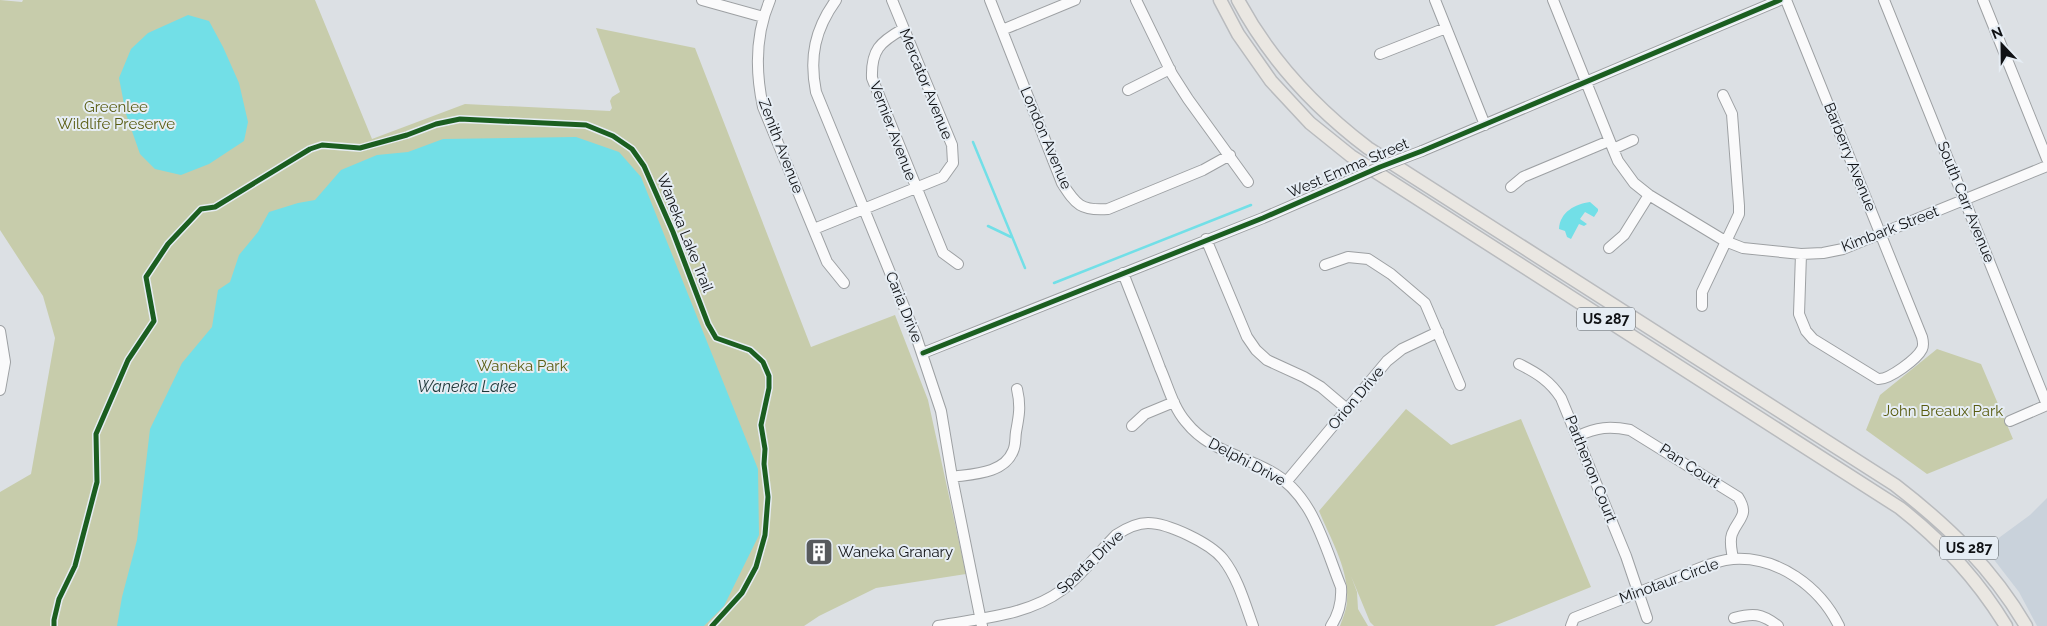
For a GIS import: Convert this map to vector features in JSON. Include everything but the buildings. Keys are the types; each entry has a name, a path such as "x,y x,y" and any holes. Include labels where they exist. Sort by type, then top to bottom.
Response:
{"main road":[{"name":"US 287","path":"1220,0 1238,34 1271,81 1288,101 1330,140 1441,214 1900,508 1928,532 1962,566 2006,626"},
{"name":"US 287","path":"1238,0 1260,39 1287,74 1352,136 1895,485 1937,518 1973,552 2000,586 2026,626"}],"street":[{"path":"702,0 764,18"},
{"name":"Zenith Avenue","path":"770,0 764,18 757,57 758,82 763,107 827,262 844,283"},
{"name":"Caria Drive","path":"836,0 822,22 813,54 812,73 816,92 923,353 941,411 981,622"},
{"name":"Mercator Avenue","path":"814,229 943,177 953,163 952,145 892,0"},
{"name":"London Avenue","path":"990,0 1062,182 1077,204 1083,208 1095,210 1108,208 1203,170 1230,156"},
{"path":"1002,30 1076,0"},
{"path":"1136,0 1170,69 1188,99 1248,182"},
{"path":"1435,0 1485,125"},
{"name":"Kimbark Street","path":"1553,0 1611,145 1626,173 1634,183 1650,195 1725,241 1743,248 1802,254 1823,253 1842,249 2047,166"},
{"name":"West Emma Street","path":"923,353 1206,239 1263,218 1380,166 1422,152 1780,0"},
{"name":"Barberry Avenue","path":"1786,0 1924,342 1921,351 1889,378 1883,380 1878,379 1813,339 1806,332 1799,314 1802,254"},
{"name":"South Carr Avenue","path":"1884,0 2047,405"},
{"path":"1983,0 2047,159"},
{"path":"1380,54 1446,28"},
{"name":"Vernier Avenue","path":"903,29 887,39 875,52 871,63 872,78 915,188 943,253 958,264"},
{"path":"1128,90 1170,69"},
{"path":"1702,306 1702,292 1739,214 1740,206 1732,114 1723,95"},
{"path":"1511,187 1523,177 1611,145 1633,140"},
{"path":"1609,248 1624,235 1650,195"},
{"path":"1206,239 1247,337 1256,350 1277,366 1304,377 1321,387 1346,409"},
{"path":"1325,265 1348,256 1368,258 1391,274 1425,303 1460,385"},
{"name":"Delphi Drive","path":"1122,273 1174,402 1186,423 1212,446 1270,470 1287,481 1301,495 1310,508 1341,587 1339,612 1331,626"},
{"path":"0,331 5,362 0,390"},
{"name":"Orion Drive","path":"1287,481 1387,361 1402,349 1438,332"},
{"name":"Parthenon Court","path":"1519,364 1544,377 1554,386 1561,398 1626,556 1647,618"},
{"path":"952,477 988,471 999,467 1014,451 1020,405 1017,389"},
{"path":"1132,426 1145,414 1174,402"},
{"path":"2010,421 2047,405"},
{"name":"Pan Court","path":"1578,436 1602,427 1630,430 1738,497 1742,503 1743,513 1730,542 1733,559"},
{"name":"Sparta Drive","path":"938,626 981,622 1046,600 1063,589 1116,535 1125,529 1147,523 1162,525 1208,545 1222,558 1231,572 1254,626"},
{"name":"Minotaur Circle","path":"1570,626 1574,618 1704,566 1733,559 1771,565 1806,583 1822,598 1839,626"},
{"path":"1734,618 1753,613 1778,626"}],"shaded area":[{"path":"2047,498 2047,626 2037,626 2019,592 1985,548 2030,515"}],"green space":[{"name":"Waneka Park","path":"0,0 22,2 23,0 315,0 372,139 465,104 610,111 612,108 610,101 612,97 620,92 596,28 695,48 811,347 895,315 928,400 966,574 876,588 819,616 804,626 0,626 0,492 31,474 55,338 43,296 0,230"},
{"name":"John Breaux Park","path":"1937,349 1981,364 2013,439 1927,474 1866,430 1880,395"},
{"path":"1406,409 1451,445 1521,419 1591,587 1494,626 1374,626 1370,622 1351,576 1357,592 1358,609 1368,626 1340,626 1347,603 1345,577 1338,554 1319,511"}],"water":[{"path":"188,15 209,21 239,83 248,122 244,141 209,164 181,175 155,169 140,154 126,114 119,78 131,49 148,33"},
{"name":"Waneka Lake","path":"576,137 619,152 641,177 758,469 759,535 724,606 704,626 117,626 122,597 137,540 150,429 182,363 212,327 218,290 230,282 239,255 258,232 269,212 315,200 341,170 377,155 408,152 443,139"},
{"path":"1590,202 1598,211 1594,217 1585,212 1580,219 1587,224 1584,226 1579,224 1571,239 1567,237 1565,231 1559,229 1562,218 1574,207"}],"waterway":[{"path":"973,142 1025,268"},
{"path":"1054,283 1251,205"},
{"path":"988,226 1011,237"}],"cycle path":[{"path":"923,353 1263,218 1380,167 1780,0"},
{"name":"Waneka Lake Trail","path":"54,626 59,599 75,566 97,482 96,434 128,360 154,321 146,277 168,244 201,209 215,207 310,149 322,145 360,148 407,135 436,124 460,119 586,125 613,136 632,149 644,166 673,232 708,324 716,338 750,350 763,362 769,376 769,388 761,425 765,449 764,464 768,497 765,535 756,567 742,593 712,626"}],"place":[{"name":"Waneka Granary","path":"819,552"}],"park label":[{"name":"Greenlee Wildlife Preserve","path":"116,116"}]}
